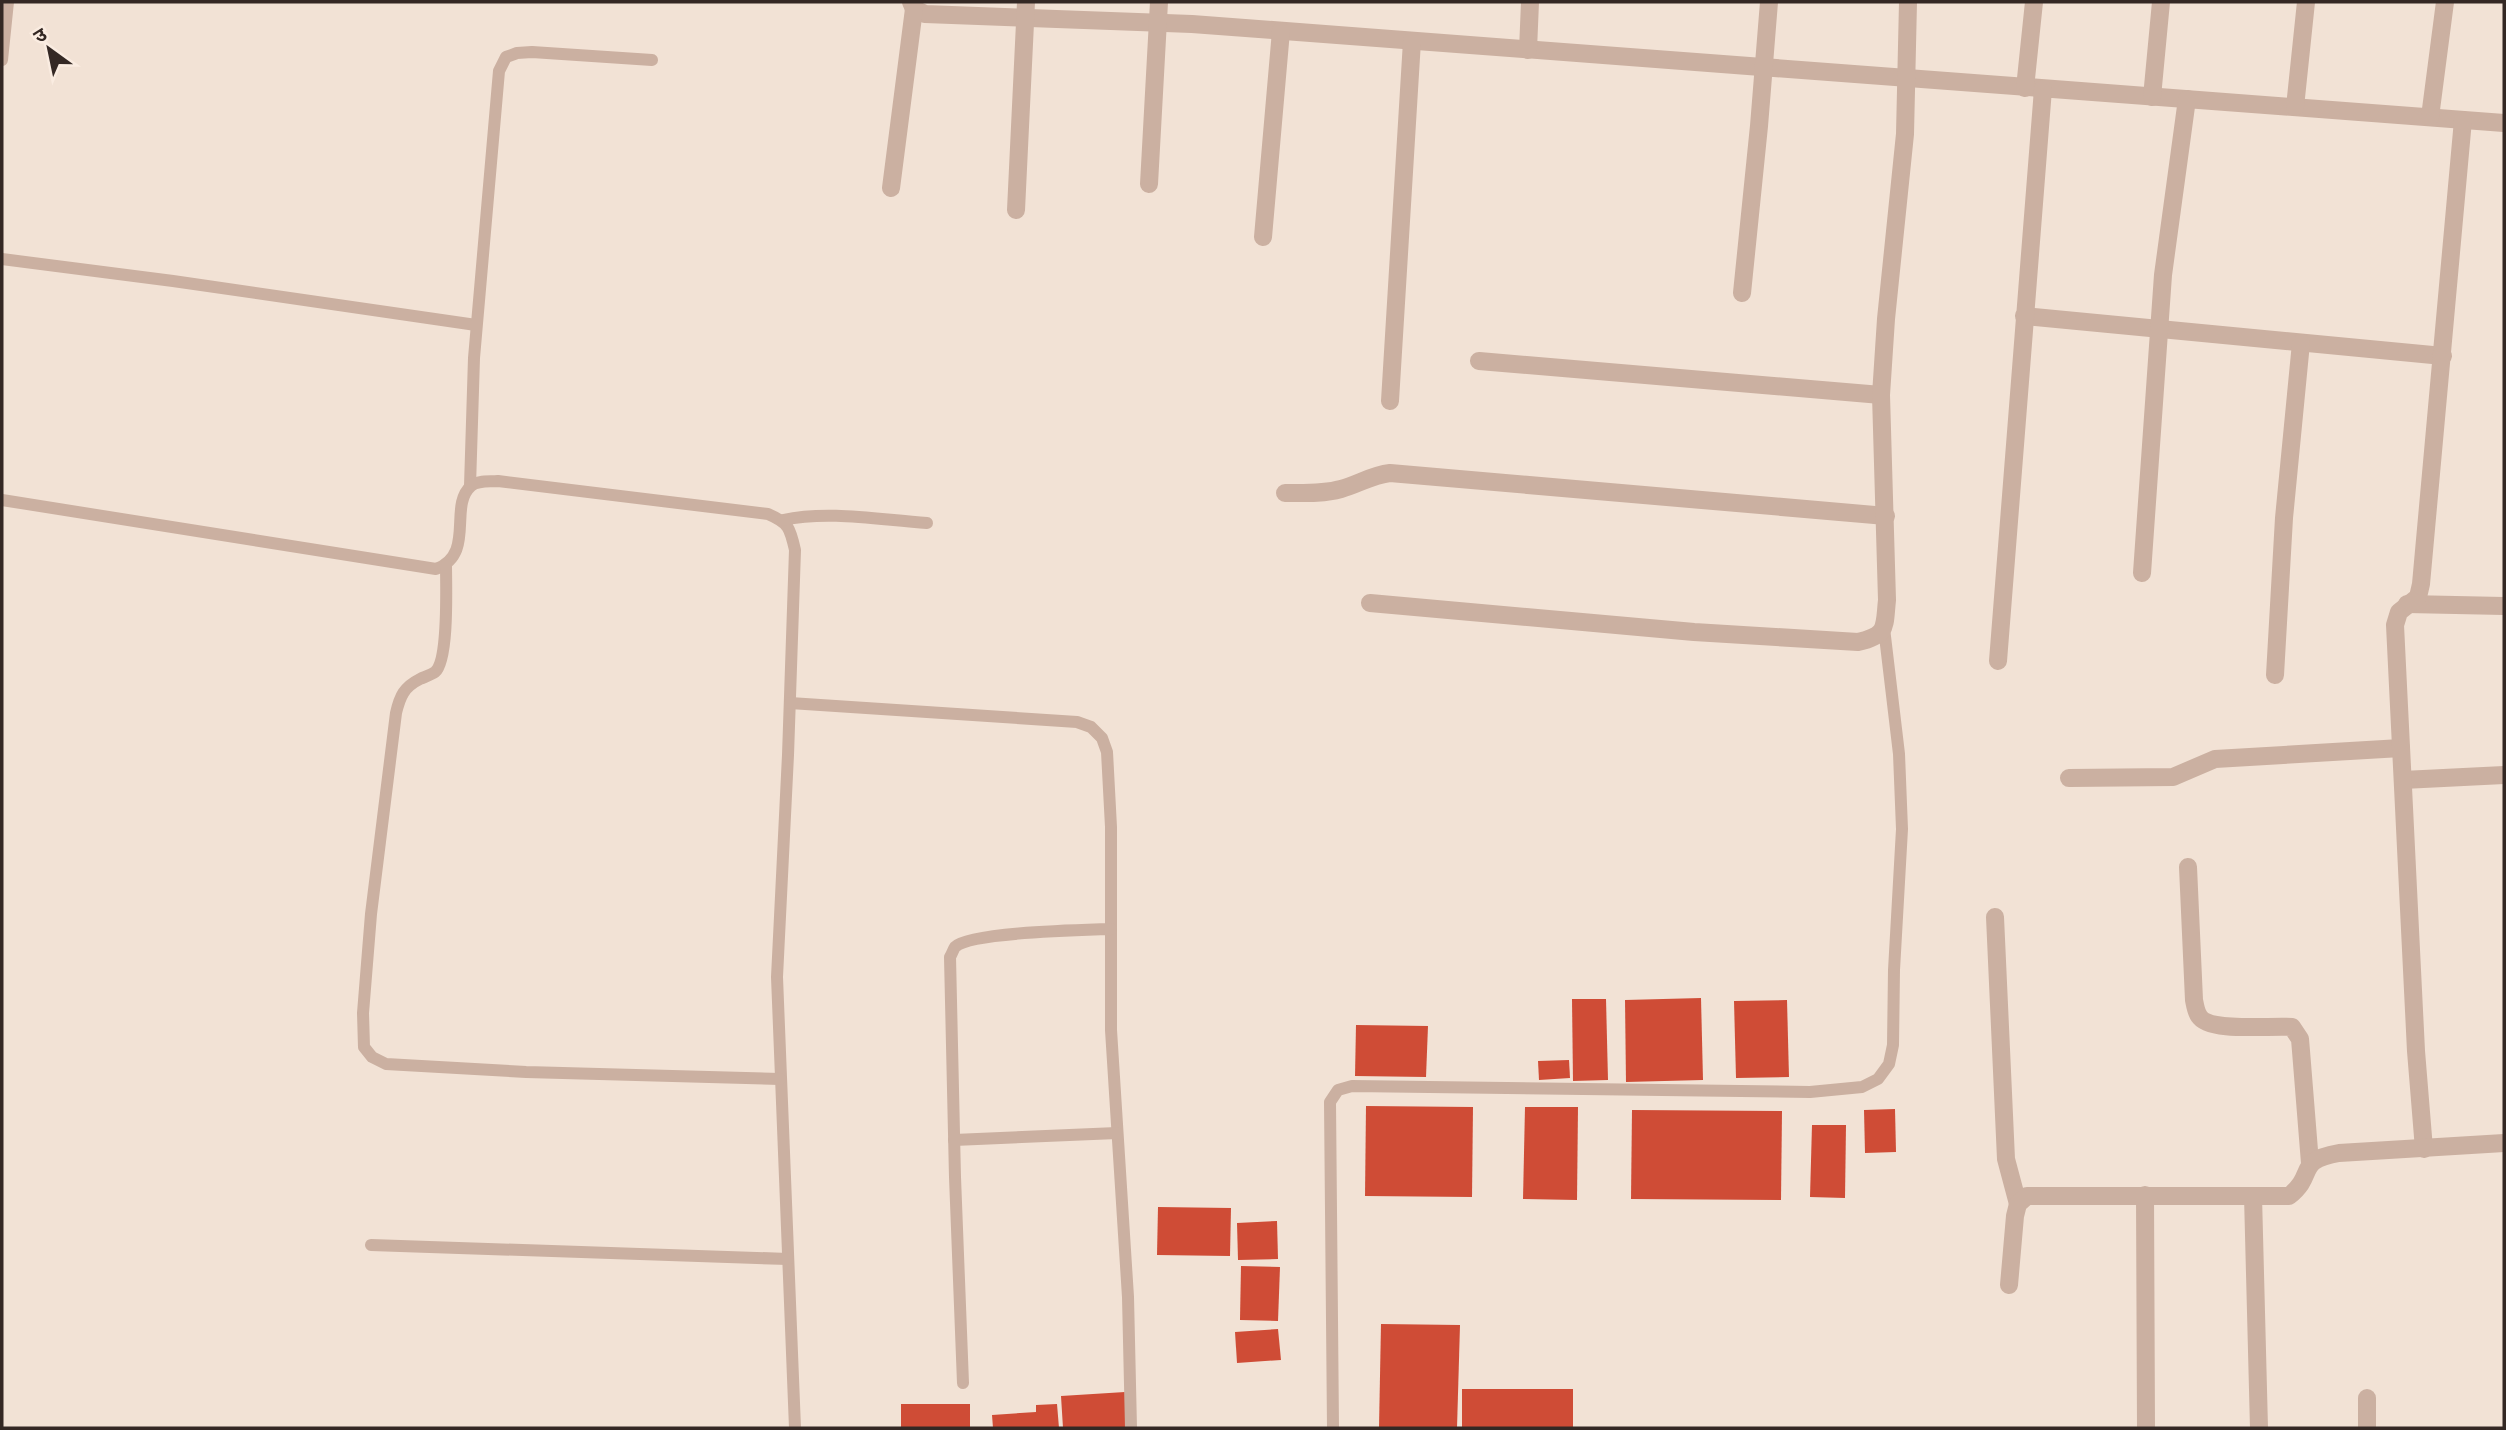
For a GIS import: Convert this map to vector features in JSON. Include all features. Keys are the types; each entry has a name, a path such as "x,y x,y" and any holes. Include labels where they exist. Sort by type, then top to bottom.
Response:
{"street":[{"path":"1149,184 1159,2"},
{"path":"1528,50 1530,2"},
{"path":"1742,293 1769,2"},
{"path":"1370,603 1693,632 1858,642 1876,638 1884,628 1887,600 1881,395 1905,134 1908,2"},
{"path":"1998,661 2024,316 2034,89 2034,2"},
{"path":"2152,97 2161,2"},
{"path":"2295,107 2306,2"},
{"path":"2430,117 2445,2"},
{"path":"891,188 912,6 925,14 1026,10 1158,23 2504,123"},
{"path":"1016,209 1026,10"},
{"path":"1263,237 1281,31"},
{"path":"1390,401 1412,41"},
{"path":"2141,573 2163,275 2187,99"},
{"path":"2424,1149 2416,1051 2395,625 2399,612 2418,597 2421,583 2463,120"},
{"path":"2024,316 2443,356"},
{"path":"2275,675 2284,518 2301,343"},
{"path":"1479,362 1881,395"},
{"path":"1285,493 1339,490 1375,475 1390,473 1885,516"},
{"path":"2407,604 2504,606"},
{"path":"2069,778 2173,777 2215,759 2401,748"},
{"path":"2403,780 2504,775"},
{"path":"2018,1204 2027,1196 2039,1195 2289,1196 2299,1188 2310,1163 2300,1039 2292,1027 2225,1026 2208,1024 2199,1017 2194,1000 2188,867"},
{"path":"1995,917 2007,1159 2018,1204 2009,1285"},
{"path":"2310,1163 2320,1156 2339,1153 2504,1143"},
{"path":"2146,1195 2146,1428"},
{"path":"2253,1196 2259,1428"},
{"path":"2367,1398 2367,1428"}],"lane":[{"path":"2,60 8,2"},
{"path":"2,500 417,568 436,569 446,565 456,554 463,499 470,486 476,325 499,71 506,57 517,53 652,60"},
{"path":"2,259 476,325"},
{"path":"470,486 479,482 498,481 768,514 783,520 790,530 795,550 777,977 795,1428"},
{"path":"783,520 822,516 927,523"},
{"path":"446,565 445,637 441,661 435,672 409,685 401,694 396,713 371,914 363,1013 364,1047 372,1057 386,1064 526,1072 780,1079"},
{"path":"1333,1428 1330,1102 1338,1090 1352,1086 1810,1092 1863,1087 1878,1079 1889,1064 1893,1045 1894,970 1902,829 1899,754 1884,628"},
{"path":"790,703 1077,722 1091,727 1102,738 1107,752 1111,827 1111,1030 1128,1297 1131,1428"},
{"path":"963,1382 950,957 956,947 970,940 1111,929"},
{"path":"954,1140 1117,1133"},
{"path":"371,1245 788,1259"}],"building":[{"path":"1701,998 1703,1080 1626,1082 1625,1000"},
{"path":"1572,999 1606,999 1608,1080 1573,1081"},
{"path":"1787,1000 1789,1077 1736,1078 1734,1001"},
{"path":"1356,1025 1428,1026 1426,1077 1355,1076"},
{"path":"1569,1060 1570,1078 1539,1080 1538,1061"},
{"path":"1366,1106 1473,1107 1472,1197 1365,1196"},
{"path":"1525,1107 1578,1107 1577,1200 1523,1199"},
{"path":"1895,1109 1896,1152 1865,1153 1864,1110"},
{"path":"1632,1110 1782,1111 1781,1200 1631,1199"},
{"path":"1812,1125 1846,1125 1845,1198 1810,1197"},
{"path":"1158,1207 1231,1208 1230,1256 1157,1255"},
{"path":"1277,1221 1278,1259 1238,1260 1237,1223"},
{"path":"1241,1266 1280,1267 1278,1321 1240,1320"},
{"path":"1381,1324 1460,1325 1457,1428 1379,1428"},
{"path":"1278,1329 1281,1360 1237,1363 1235,1332"},
{"path":"1462,1389 1573,1389 1573,1428 1462,1428"},
{"path":"1125,1392 1127,1428 1063,1428 1061,1396"},
{"path":"901,1404 970,1404 970,1428 901,1428"},
{"path":"1057,1404 1059,1428 993,1428 992,1415 1036,1412 1036,1405"}]}
